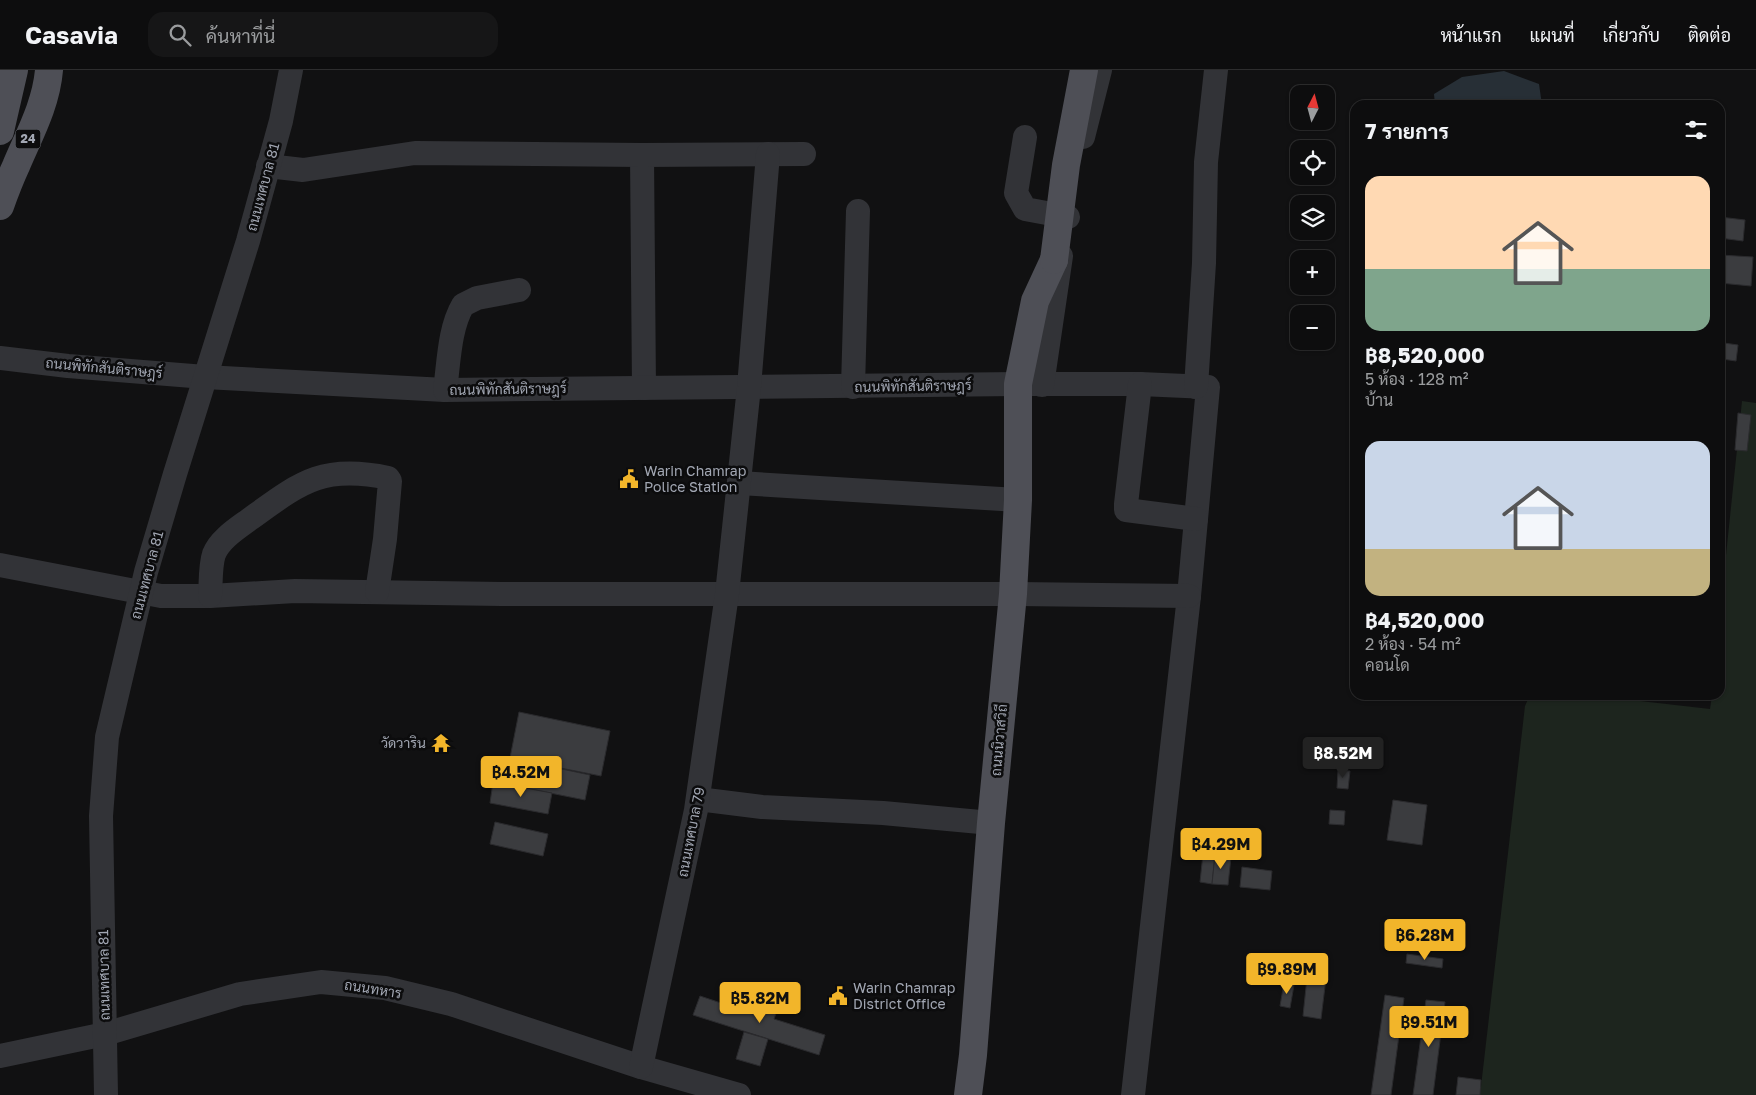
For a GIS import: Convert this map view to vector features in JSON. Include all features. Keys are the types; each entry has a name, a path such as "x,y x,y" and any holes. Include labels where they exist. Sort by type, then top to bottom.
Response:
{"main road":[{"name":"24","path":"0,131 14,70"},
{"name":"24","path":"0,206 35,125 43,100 49,70"},
{"name":"ถนนนิวาสวิถี","path":"968,1095 1013,594 1018,500 1030,385 1035,300 1054,260 1066,165 1084,70"}],"street":[{"name":"ถนนเทศบาล 81","path":"106,1095 101,816 107,736 141,592 172,482 248,241 281,120 291,70"},
{"path":"1030,385 1100,70"},
{"path":"1133,1095 1189,596 1208,387 1196,387 1204,263 1206,162 1216,70"},
{"path":"1025,136 1016,193 1026,209 1068,218"},
{"path":"268,166 303,170 415,153 804,154"},
{"name":"ถนนเทศบาล 79","path":"641,1067 698,799 727,594 749,387 768,154"},
{"path":"642,155 644,388"},
{"path":"853,387 858,211"},
{"path":"445,390 451,343 463,305 477,298 519,290"},
{"name":"ถนนพิทักสันติราษฎร์","path":"0,358 68,366 205,377 445,390 1140,384 1196,387"},
{"path":"1140,384 1126,510 1196,519"},
{"path":"210,596 214,553 224,540 295,487 316,478 341,473 374,475 388,478 390,481 385,539 377,592"},
{"path":"740,483 1018,500"},
{"path":"0,565 161,596 210,596 295,591 1189,596"},
{"path":"698,799 762,807 883,813 991,823"},
{"name":"ถนนทหาร","path":"0,1056 105,1034 240,994 321,982 385,988 451,1004 641,1067 740,1095"}],"shaded area":[{"path":"1504,71 1539,84 1541,100 1435,100 1434,94 1462,77"},
{"path":"1742,401 1756,403 1756,1095 1480,1095 1525,706 1528,700 1632,700 1710,709 1711,700 1725,700 1725,565"}],"building":[{"path":"1725,218 1745,220 1743,241 1725,239"},
{"path":"1725,255 1753,257 1751,286 1725,283"},
{"path":"1725,343 1738,345 1736,361 1725,359"},
{"path":"1738,413 1751,415 1747,451 1735,450"},
{"path":"519,712 610,731 601,776 510,758"},
{"path":"510,758 590,775 585,800 505,784"},
{"path":"1338,770 1350,771 1348,789 1337,788"},
{"path":"493,782 552,793 548,814 490,803"},
{"path":"1393,800 1427,805 1422,845 1387,840"},
{"path":"1330,810 1345,811 1344,825 1329,824"},
{"path":"495,822 548,834 543,856 490,844"},
{"path":"1203,854 1215,855 1212,884 1200,882"},
{"path":"1215,855 1231,857 1228,885 1212,884"},
{"path":"1242,867 1272,871 1270,890 1240,887"},
{"path":"1407,954 1443,959 1442,968 1406,963"},
{"path":"1308,968 1327,970 1321,1019 1303,1016"},
{"path":"1284,983 1294,985 1290,1008 1280,1006"},
{"path":"1385,995 1404,998 1391,1095 1371,1095"},
{"path":"700,996 751,1013 755,1001 778,1008 774,1019 825,1035 819,1055 693,1015"},
{"path":"1426,1000 1445,1002 1433,1095 1413,1095"},
{"path":"744,1032 768,1039 760,1066 736,1059"},
{"path":"1458,1077 1481,1080 1480,1095 1456,1095"}],"place":[{"name":"Warin Chamrap Police Station","path":"629,479"},
{"name":"วัดวาริน","path":"441,743"},
{"name":"Warin Chamrap District Office","path":"838,996"}]}
